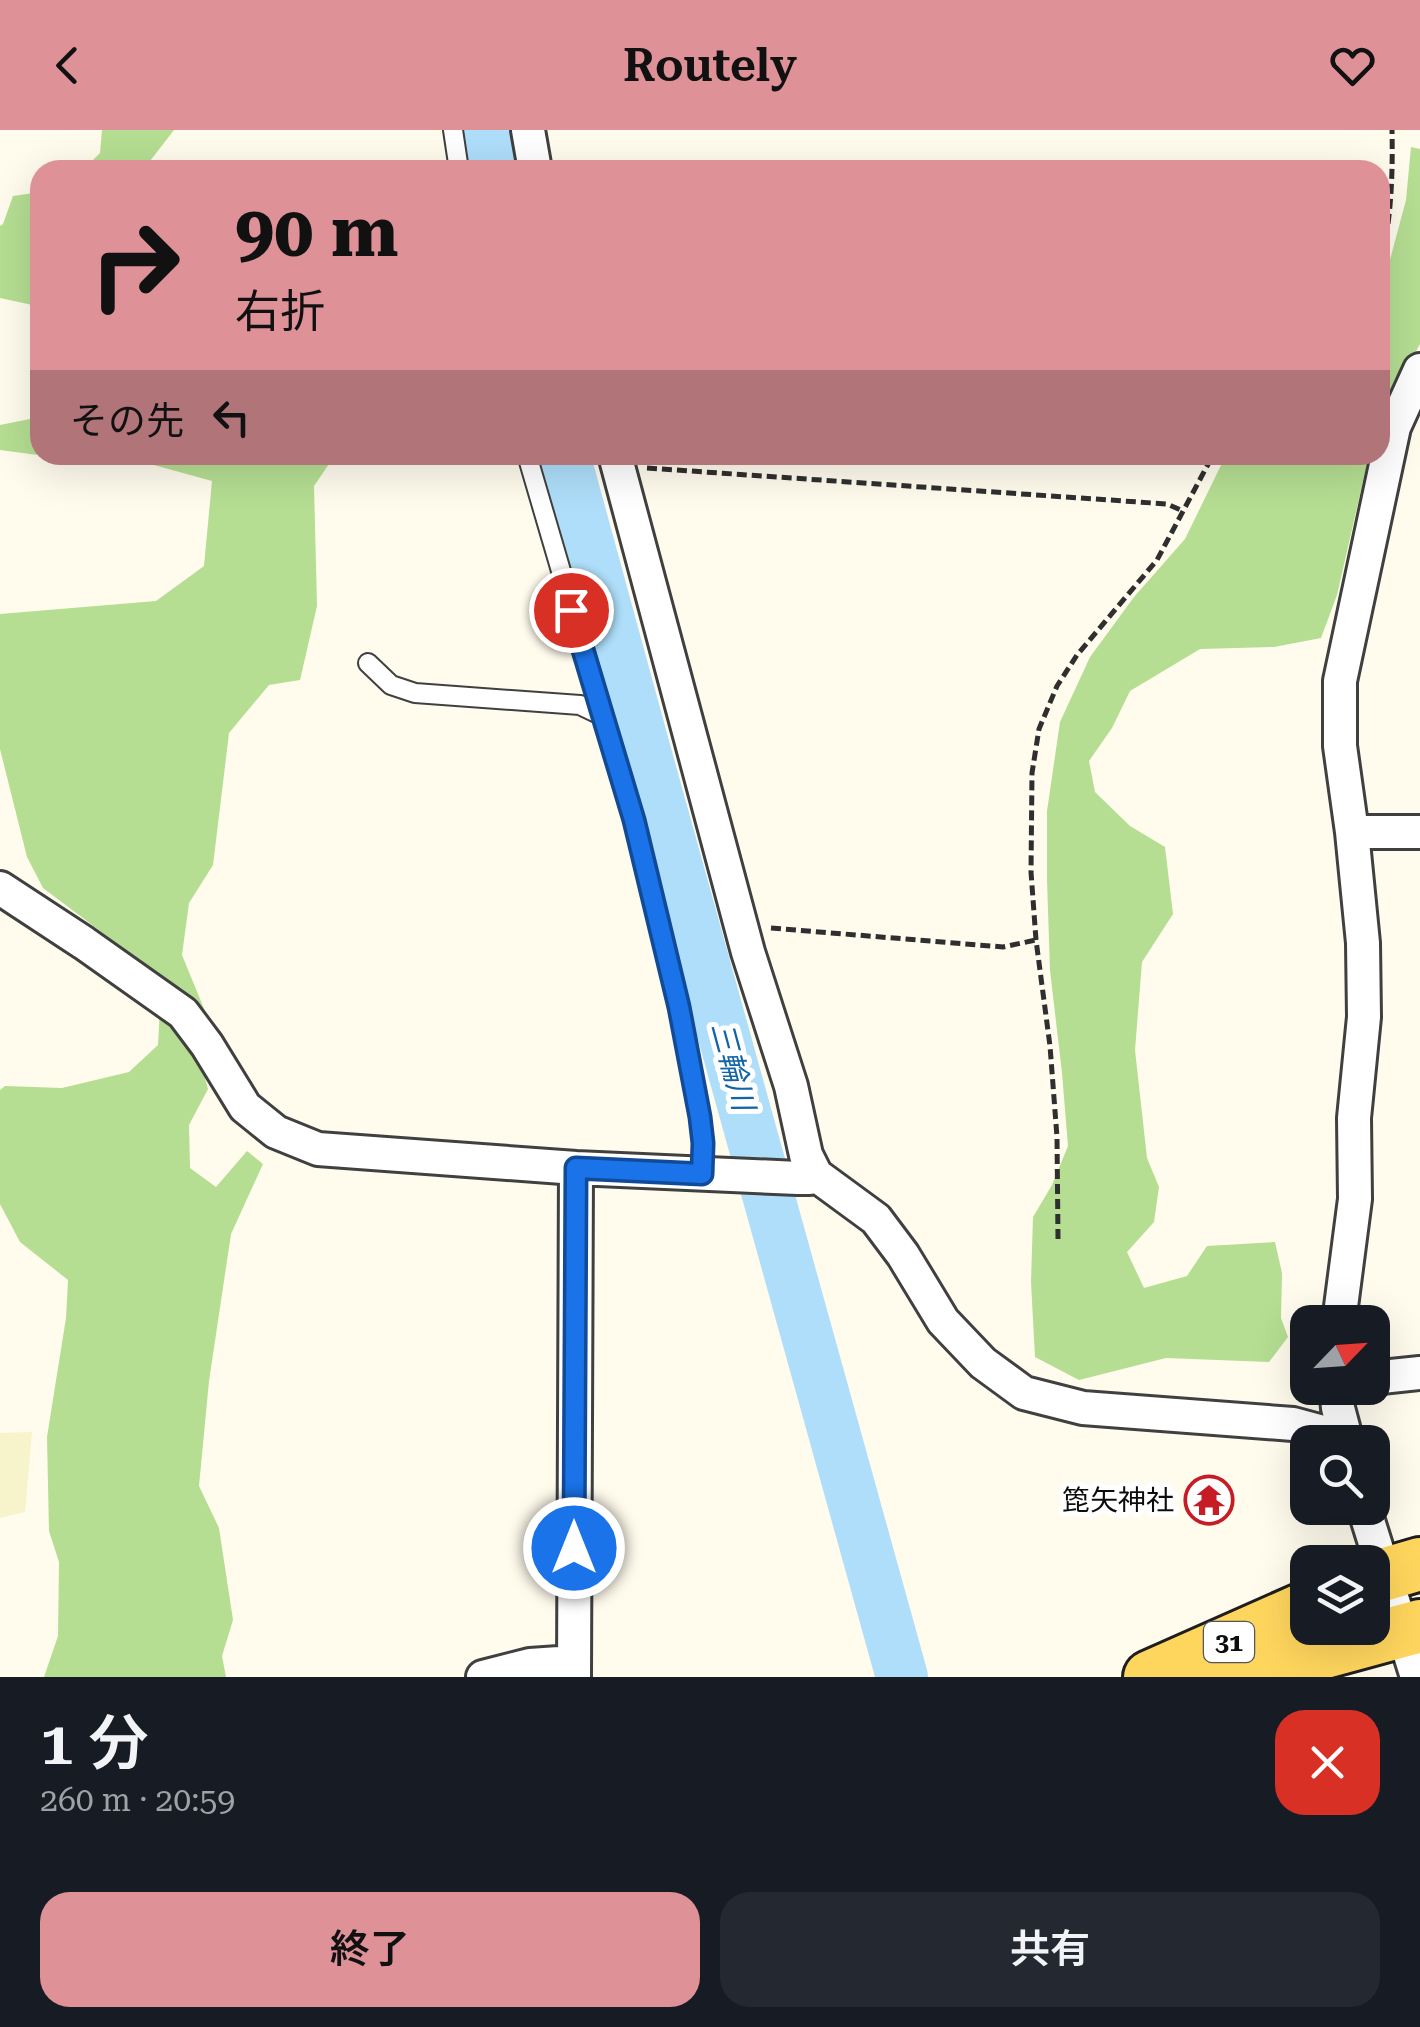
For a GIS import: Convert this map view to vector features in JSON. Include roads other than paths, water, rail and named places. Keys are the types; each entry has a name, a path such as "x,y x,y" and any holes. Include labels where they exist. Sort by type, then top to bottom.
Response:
{"main road":[{"name":"31","path":"1150,1677 1290,1615"},
{"name":"31","path":"1233,1677 1414,1644"}],"street":[{"path":"528,130 533,160"},
{"path":"1390,446 1394,427 1420,370"},
{"path":"618,465 748,952 791,1086 807,1177"},
{"path":"1341,1305 1355,1198 1354,1118 1364,1017 1363,943 1340,746 1340,681 1386,465"},
{"path":"1352,832 1420,832"},
{"path":"0,888 182,1013 208,1045 244,1107 276,1132 318,1149 576,1168 807,1177 876,1220 903,1254 943,1320 984,1363 1024,1392 1084,1408 1297,1425"},
{"path":"483,1677 530,1665 574,1669 576,1168"},
{"path":"1390,1376 1420,1373"},
{"path":"1371,1525 1392,1572 1414,1644"}],"lane":[{"path":"453,130 458,160"},
{"path":"530,465 634,820 679,1007 712,1174"},
{"path":"368,663 391,685 415,693 580,705 601,715"}],"waterway":[{"name":"三輪川","path":"485,130 489,160"},
{"name":"三輪川","path":"567,465 902,1677"}],"place":[{"name":"箆矢神社","path":"1209,1500"}]}
